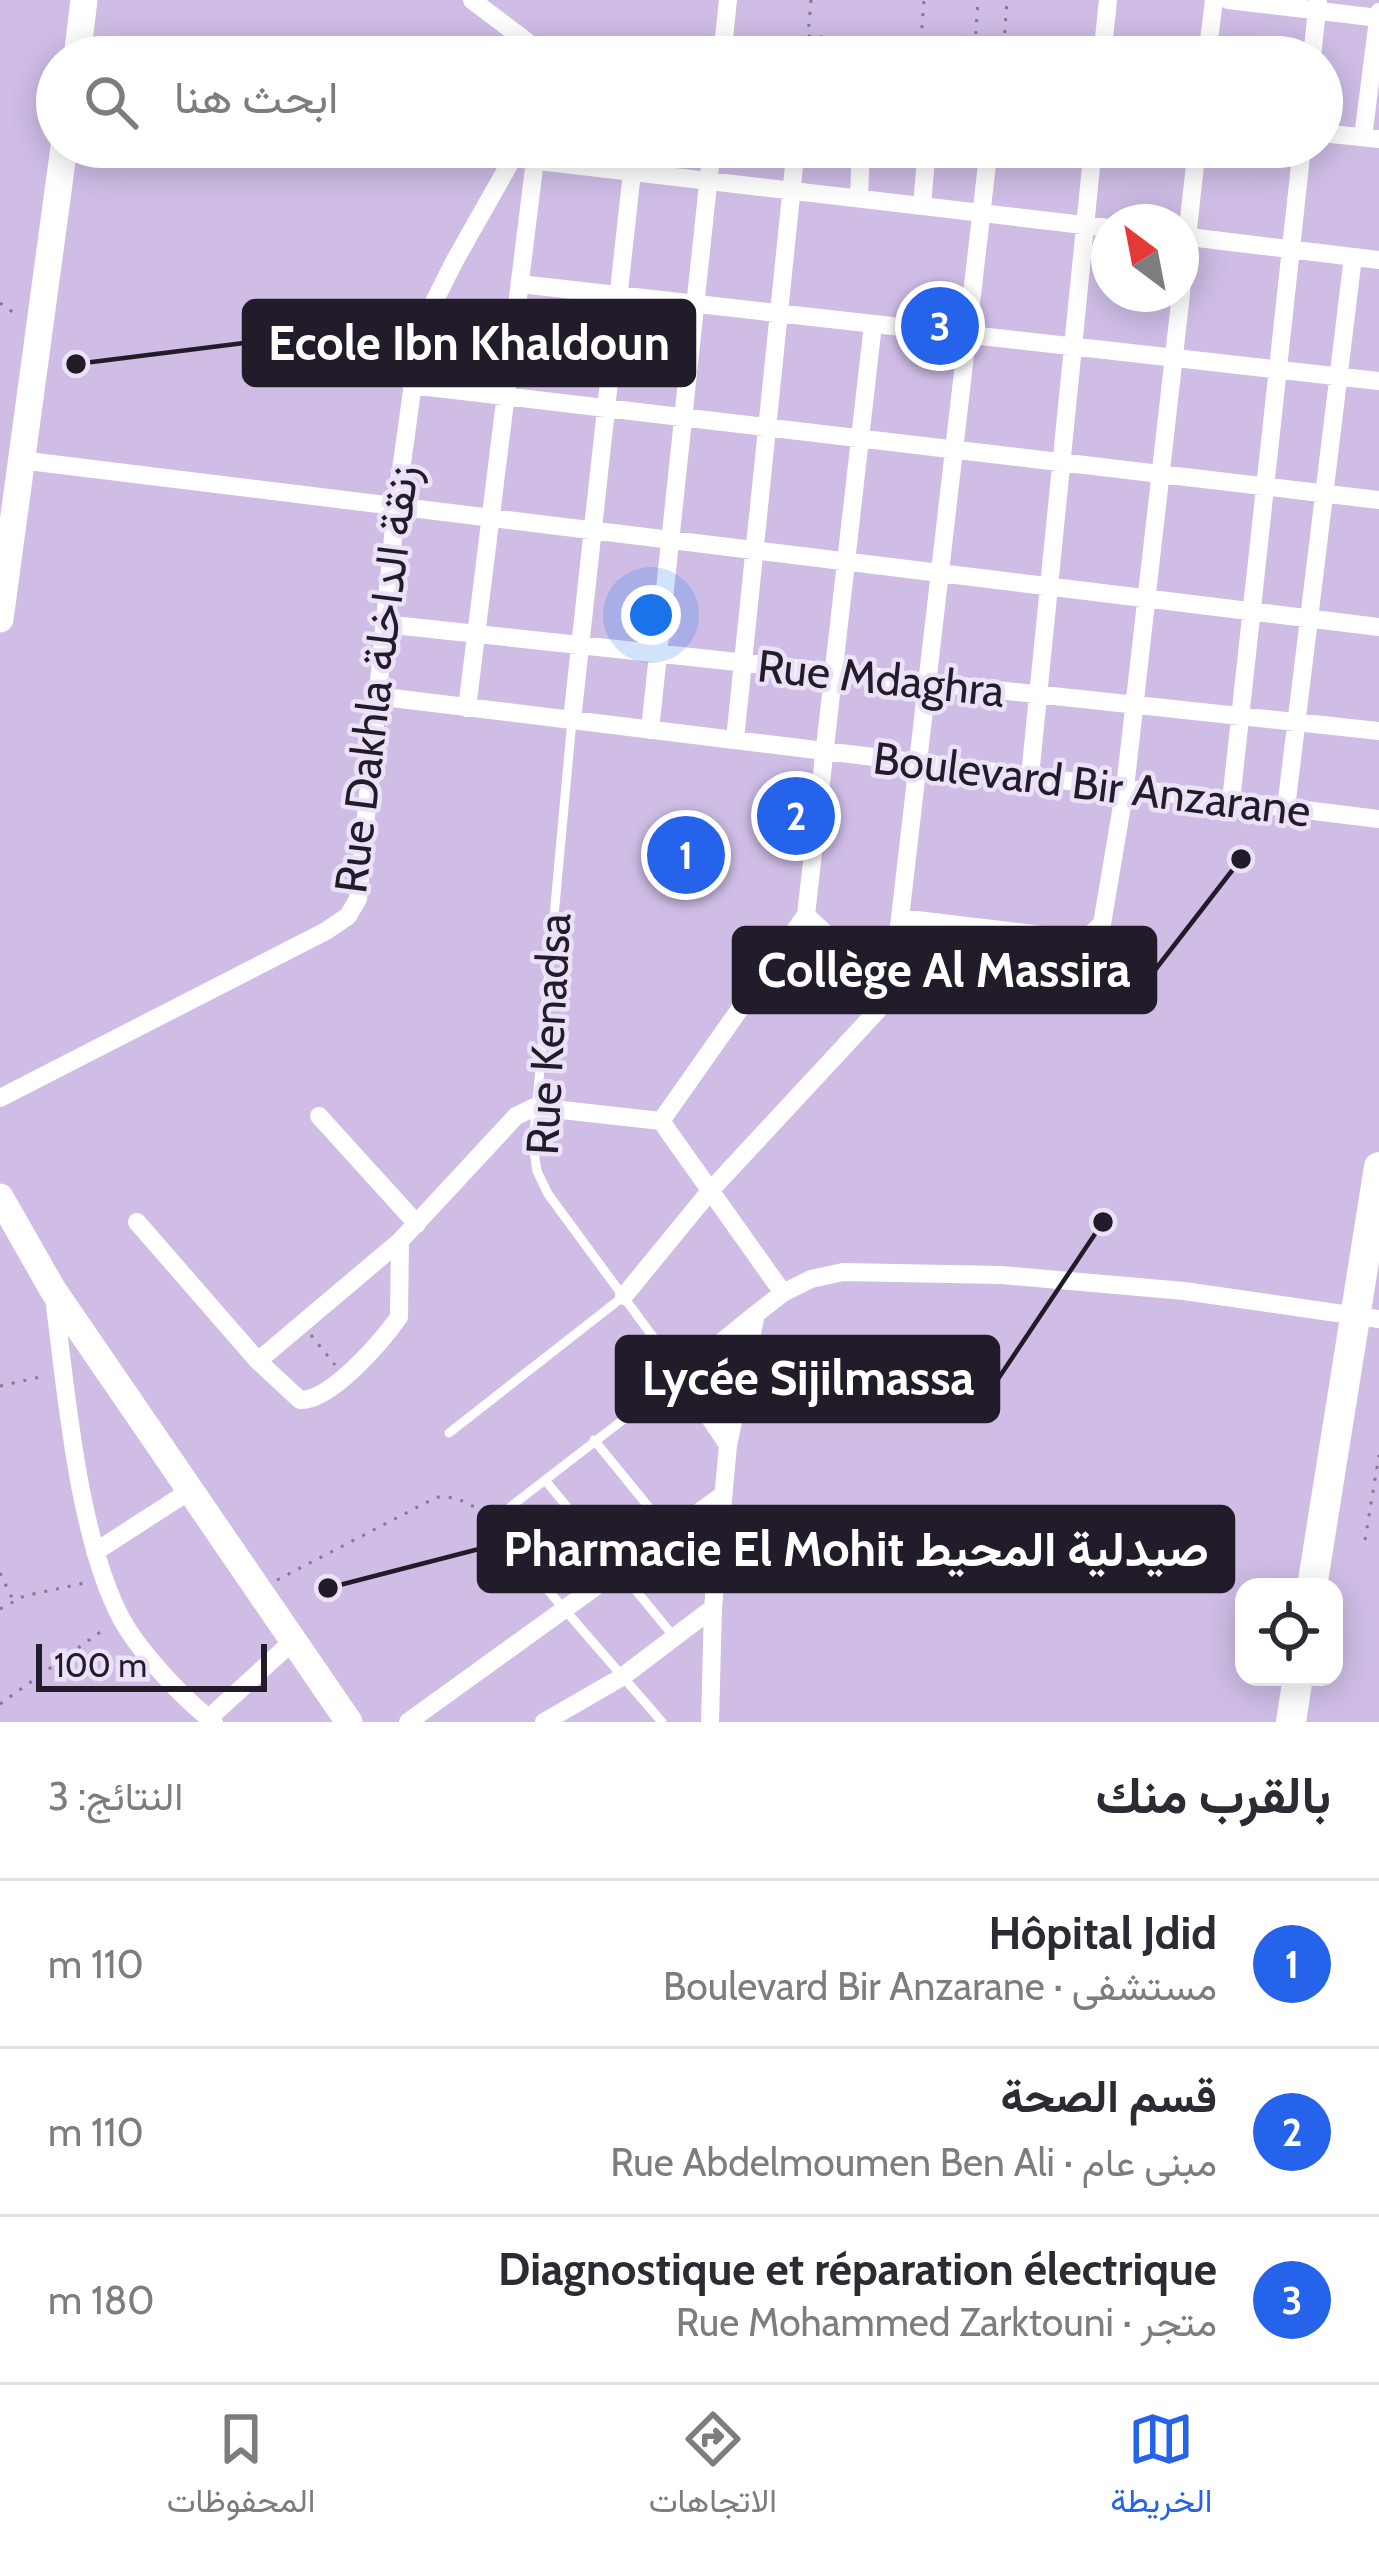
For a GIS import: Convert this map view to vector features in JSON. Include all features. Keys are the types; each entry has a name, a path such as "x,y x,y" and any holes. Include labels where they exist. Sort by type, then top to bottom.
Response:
{"main road":[{"path":"1314,1578 1367,1317 1379,1167"},
{"path":"1291,1722 1297,1686"}],"street":[{"path":"80,36 84,0"},
{"path":"472,0 521,36"},
{"path":"724,36 728,0"},
{"path":"1104,36 1108,0"},
{"path":"1210,36 1214,0"},
{"path":"1228,0 1318,5 1379,16 1371,138"},
{"path":"1314,36 1318,5"},
{"path":"0,619 61,168"},
{"name":"Rue Dakhla زنقة الداخلة","path":"0,1098 302,944 348,916 358,899 411,385 433,304 507,168"},
{"path":"467,707 534,168"},
{"path":"600,168 1091,226"},
{"path":"650,730 710,168"},
{"path":"735,740 794,168"},
{"path":"859,199 860,168"},
{"path":"922,206 925,168"},
{"path":"624,1296 710,1191 891,996 986,168"},
{"path":"1030,776 1091,168"},
{"path":"1189,204 1194,168"},
{"path":"1231,801 1300,168"},
{"path":"572,720 632,172"},
{"path":"1199,239 1379,260"},
{"path":"1286,808 1353,257"},
{"path":"520,284 1379,381"},
{"path":"900,918 1075,939 1090,935 1102,924 1125,788 1179,312"},
{"path":"661,1121 806,915 873,324"},
{"path":"411,385 1379,500"},
{"path":"20,460 1379,626"},
{"name":"Rue Mdaghra","path":"384,624 1379,731"},
{"name":"Boulevard Bir Anzarane","path":"376,696 1379,819"},
{"path":"806,915 891,996"},
{"path":"258,1361 400,1240 500,1130 535,1106 661,1121 783,1293"},
{"path":"319,1116 417,1224"},
{"path":"0,1197 52,1290 349,1722"},
{"path":"137,1222 258,1361 300,1400 320,1396 344,1376 399,1317 400,1240"},
{"path":"728,1444 681,1375 783,1293 811,1279 843,1273 1001,1275 1184,1291 1367,1317"},
{"path":"52,1290 95,1552 136,1641 211,1720 294,1640"},
{"path":"710,1722 721,1496 757,1314"},
{"path":"95,1552 191,1490"},
{"path":"408,1722 721,1496"},
{"path":"544,1722 622,1677 713,1608"}],"lane":[{"name":"Rue Kenadsa","path":"572,720 532,1145 548,1195 681,1375"},
{"path":"449,1433 624,1296"},
{"path":"662,1722 507,1544 500,1522 505,1511 681,1375"},
{"path":"594,1440 670,1533"},
{"path":"545,1480 674,1638"}],"path":[{"path":"808,36 811,0"},
{"path":"922,36 924,0"},
{"path":"975,36 979,0"},
{"path":"1004,36 1007,0"},
{"path":"265,332 327,343 374,362 411,385"},
{"path":"302,1324 344,1376"},
{"path":"0,1386 64,1374"},
{"path":"1365,1540 1379,1455"},
{"path":"260,1589 437,1497 479,1507 500,1522"},
{"path":"0,1573 14,1602"},
{"path":"0,1609 62,1587 106,1580"},
{"path":"0,1704 121,1617"}],"place":[{"name":"Diagnostique et réparation électrique","path":"940,326"},
{"name":"Ecole Ibn Khaldoun","path":"76,364"},
{"name":"قسم الصحة","path":"796,816"},
{"name":"Hôpital Jdid","path":"686,855"},
{"name":"Collège Al Massira","path":"1241,859"},
{"name":"Lycée Sijilmassa","path":"1103,1222"},
{"name":"Pharmacie El Mohit صيدلية المحيط","path":"328,1588"}]}
